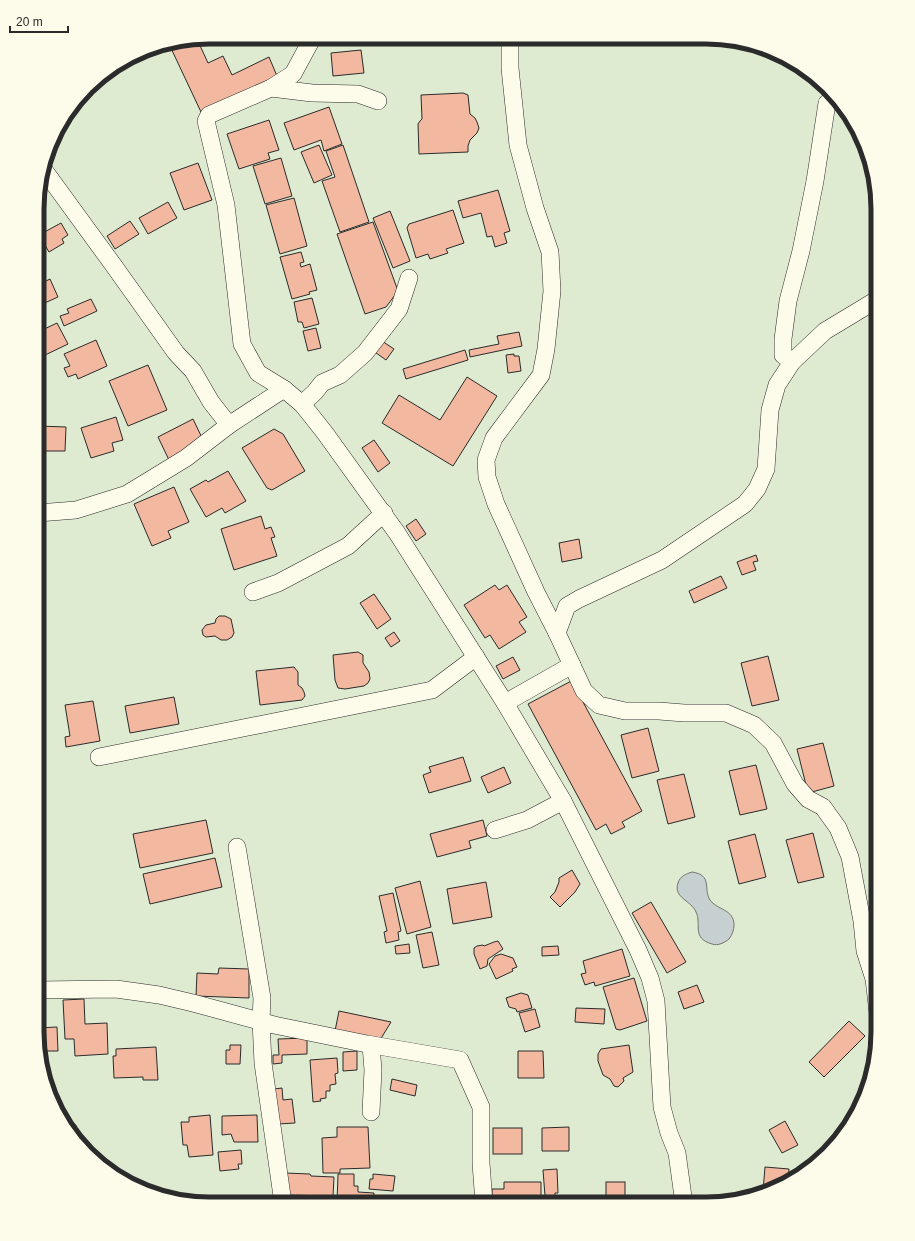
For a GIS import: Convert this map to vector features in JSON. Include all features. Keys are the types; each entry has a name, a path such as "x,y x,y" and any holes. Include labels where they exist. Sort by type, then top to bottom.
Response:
{"street":[{"path":"310,44 293,74 271,88 209,115 206,122 226,205 242,344 258,373 284,389 302,404 384,513 505,703 563,801 650,978 656,1001 662,1107 669,1133 677,1153 683,1197"},
{"path":"510,44 510,68 518,145 535,208 550,252 552,290 546,349 540,375 494,438 486,460 487,477 496,504 536,592 584,691 599,705 624,712 658,711 726,713 754,725 773,743 795,784 808,799 822,807 838,828 850,857 862,921 865,951 871,970"},
{"path":"271,88 312,93 358,94 378,100"},
{"path":"792,362 783,355 783,339 788,301 803,244 815,181 827,103"},
{"path":"48,175 176,353 193,371 211,402 229,425"},
{"path":"302,404 322,383 340,375 365,353 399,309 408,278"},
{"path":"557,633 568,606 579,599 662,560 745,504 757,489 766,469 770,410 777,385 792,362 825,331 871,303"},
{"path":"44,513 76,510 127,494 186,458 229,425 284,389"},
{"path":"254,592 278,583 348,546 384,513"},
{"path":"99,757 432,690 476,657"},
{"path":"505,703 572,666"},
{"path":"495,830 527,820 563,801"},
{"path":"237,847 262,998 261,1021 263,1062 282,1197"},
{"path":"44,990 116,989 145,993 188,1001 274,1025 370,1045 460,1060 481,1107 481,1163 484,1197"},
{"path":"370,1045 373,1070 370,1112"}],"green space":[{"path":"199,44 727,45 759,53 779,61 806,78 830,100 854,136 868,177 871,199 871,1042 868,1064 862,1085 854,1105 837,1132 815,1156 779,1180 738,1194 716,1197 188,1196 156,1188 136,1180 109,1163 85,1141 61,1105 47,1064 44,1042 45,188 53,156 61,136 78,109 92,92 109,78 136,61 177,47"}],"shaded area":[{"path":"692,872 703,876 710,900 728,913 733,920 734,927 732,934 729,939 723,943 714,945 701,938 698,930 698,917 694,908 680,896 678,892 677,888 680,879"}],"building":[{"path":"199,44 208,63 223,56 232,75 269,57 277,76 201,112 171,49"},
{"path":"361,50 364,73 333,76 331,53"},
{"path":"463,93 468,95 470,114 475,118 479,128 477,133 470,140 468,152 419,154 418,124 422,119 421,95"},
{"path":"329,107 342,144 324,151 321,140 294,150 284,123"},
{"path":"269,120 279,150 268,153 270,159 239,169 227,134"},
{"path":"319,145 332,175 314,183 301,152"},
{"path":"343,145 369,222 340,232 322,181 335,177 326,151"},
{"path":"281,158 292,196 265,204 253,166"},
{"path":"198,163 212,200 184,210 170,173"},
{"path":"498,190 510,231 504,233 507,243 495,247 492,236 487,237 481,213 463,218 458,201"},
{"path":"294,198 307,246 280,254 266,205"},
{"path":"168,202 177,218 148,234 139,218"},
{"path":"453,210 464,243 446,249 448,253 430,259 428,254 416,258 407,228 409,224"},
{"path":"390,211 410,261 393,268 373,218"},
{"path":"130,221 139,234 115,249 107,236"},
{"path":"373,222 398,291 386,307 365,314 337,234"},
{"path":"61,223 68,235 62,239 64,243 49,252 44,244 44,232"},
{"path":"301,252 304,262 300,263 301,267 310,264 317,290 309,292 310,294 292,299 280,257"},
{"path":"50,279 58,297 44,303 44,282"},
{"path":"312,298 319,324 304,328 302,322 298,322 294,302"},
{"path":"91,299 97,311 64,326 60,316 69,313 67,309"},
{"path":"57,323 68,344 44,356 44,329"},
{"path":"316,328 321,348 308,351 303,331"},
{"path":"519,332 522,346 470,357 469,350 499,344 497,336"},
{"path":"379,339 394,349 386,360 372,350"},
{"path":"96,340 107,366 78,379 76,374 68,377 64,368 70,366 64,354"},
{"path":"465,350 468,360 406,379 403,369"},
{"path":"514,354 514,356 519,356 521,371 508,373 506,355"},
{"path":"148,365 167,410 128,426 109,381"},
{"path":"467,377 497,396 453,466 382,423 399,395 440,420"},
{"path":"116,417 123,440 112,443 114,451 91,458 81,428"},
{"path":"193,419 204,442 169,460 158,437"},
{"path":"44,426 66,427 65,451 44,451"},
{"path":"274,429 283,434 305,471 272,490 267,488 242,448"},
{"path":"374,440 390,463 378,472 362,448"},
{"path":"228,471 246,501 225,513 222,508 206,517 190,489 206,480 208,482"},
{"path":"174,487 189,522 168,531 171,538 152,546 134,504"},
{"path":"261,516 265,529 271,527 275,537 271,538 277,556 234,570 221,529"},
{"path":"416,519 426,534 416,541 406,526"},
{"path":"579,539 582,558 562,562 559,543"},
{"path":"756,555 758,561 753,562 756,570 742,575 737,562"},
{"path":"721,576 727,588 694,603 689,591"},
{"path":"495,585 499,590 507,585 527,617 519,622 526,632 499,649 490,635 485,638 464,605"},
{"path":"374,594 391,619 377,629 360,603"},
{"path":"219,616 225,616 231,619 234,633 232,637 227,640 221,640 215,636 206,637 203,635 202,630 206,625 215,623"},
{"path":"394,632 400,641 391,647 385,638"},
{"path":"358,652 363,655 363,663 369,672 370,679 368,683 364,686 345,689 338,688 335,680 333,655"},
{"path":"768,656 779,700 752,706 741,663"},
{"path":"513,657 520,670 503,679 496,666"},
{"path":"294,667 298,672 298,685 302,688 305,696 302,700 260,705 256,671"},
{"path":"575,679 586,699 583,702 642,811 622,822 625,827 611,834 606,824 596,830 528,704"},
{"path":"174,697 179,724 130,733 125,706"},
{"path":"93,701 100,741 66,747 65,737 70,736 65,705"},
{"path":"648,728 659,771 632,778 621,735"},
{"path":"823,743 834,786 808,793 797,749"},
{"path":"463,757 471,781 429,793 423,775 431,772 429,767"},
{"path":"756,765 767,809 740,815 729,771"},
{"path":"504,767 511,783 488,793 481,777"},
{"path":"684,774 695,817 668,824 657,780"},
{"path":"206,820 213,853 140,868 133,834"},
{"path":"483,820 487,836 469,841 471,848 437,857 430,834"},
{"path":"813,833 824,877 798,883 786,840"},
{"path":"755,834 766,877 739,884 728,841"},
{"path":"215,858 222,887 150,904 143,874"},
{"path":"572,870 580,884 575,892 560,907 550,897 555,892 559,878"},
{"path":"420,881 431,927 407,934 395,888"},
{"path":"486,882 492,917 453,924 447,889"},
{"path":"393,893 401,931 398,932 399,940 386,943 384,932 387,931 379,896"},
{"path":"651,902 686,962 667,973 632,913"},
{"path":"432,932 439,965 423,968 416,935"},
{"path":"498,941 503,949 488,959 487,966 480,969 474,954 474,948"},
{"path":"409,944 410,953 396,954 395,946"},
{"path":"558,946 559,955 542,956 542,947"},
{"path":"622,949 630,976 595,986 594,982 585,985 581,974 586,973 583,961"},
{"path":"501,954 513,958 517,967 512,969 513,971 496,979 489,964 495,956"},
{"path":"219,968 249,969 249,998 196,996 197,973 218,974"},
{"path":"634,978 647,1021 620,1030 616,1029 603,987"},
{"path":"697,985 704,1002 684,1009 678,992"},
{"path":"521,993 528,995 532,1008 517,1012 516,1009 509,1007 506,998"},
{"path":"84,999 85,1024 107,1023 108,1054 75,1056 74,1039 65,1039 63,1000"},
{"path":"576,1008 605,1009 604,1024 575,1022"},
{"path":"535,1009 540,1027 525,1032 519,1013"},
{"path":"339,1011 391,1022 380,1040 335,1031"},
{"path":"849,1021 865,1036 824,1077 809,1062"},
{"path":"57,1027 58,1051 45,1051 44,1028"},
{"path":"307,1038 307,1054 282,1055 282,1063 273,1064 273,1055 279,1055 278,1039"},
{"path":"230,1045 241,1045 240,1064 226,1064 226,1050 230,1050"},
{"path":"629,1045 633,1072 623,1078 624,1081 618,1087 614,1086 610,1079 603,1075 598,1061 598,1054 601,1049"},
{"path":"156,1047 158,1080 143,1080 143,1077 114,1078 113,1056 116,1056 116,1049"},
{"path":"357,1051 357,1070 343,1071 343,1052"},
{"path":"518,1051 543,1051 544,1078 518,1078"},
{"path":"337,1058 338,1073 335,1074 336,1084 330,1085 330,1091 326,1091 326,1098 320,1099 321,1101 313,1102 310,1060"},
{"path":"392,1079 417,1085 415,1096 390,1090"},
{"path":"282,1088 283,1100 292,1099 295,1123 278,1124 274,1089"},
{"path":"210,1115 213,1155 189,1157 187,1145 183,1145 181,1122 189,1122 189,1117"},
{"path":"257,1115 258,1142 234,1142 231,1134 222,1135 222,1116"},
{"path":"785,1121 798,1145 782,1153 769,1130"},
{"path":"337,1127 368,1127 370,1168 340,1169 340,1173 323,1173 322,1138 337,1137"},
{"path":"569,1127 569,1151 542,1151 542,1128"},
{"path":"493,1128 522,1128 522,1154 493,1154"},
{"path":"241,1150 242,1164 238,1164 239,1169 220,1171 218,1152"},
{"path":"765,1167 789,1169 789,1175 763,1186"},
{"path":"557,1169 558,1193 555,1193 555,1197 545,1196 543,1170"},
{"path":"285,1173 334,1177 333,1196 285,1195"},
{"path":"338,1174 354,1174 354,1186 358,1186 358,1192 374,1193 374,1197 337,1197"},
{"path":"373,1174 395,1176 393,1191 369,1189 370,1179 373,1179"},
{"path":"504,1182 541,1182 541,1197 492,1197 492,1189 504,1189"},
{"path":"606,1182 625,1182 625,1197 606,1197"}]}
